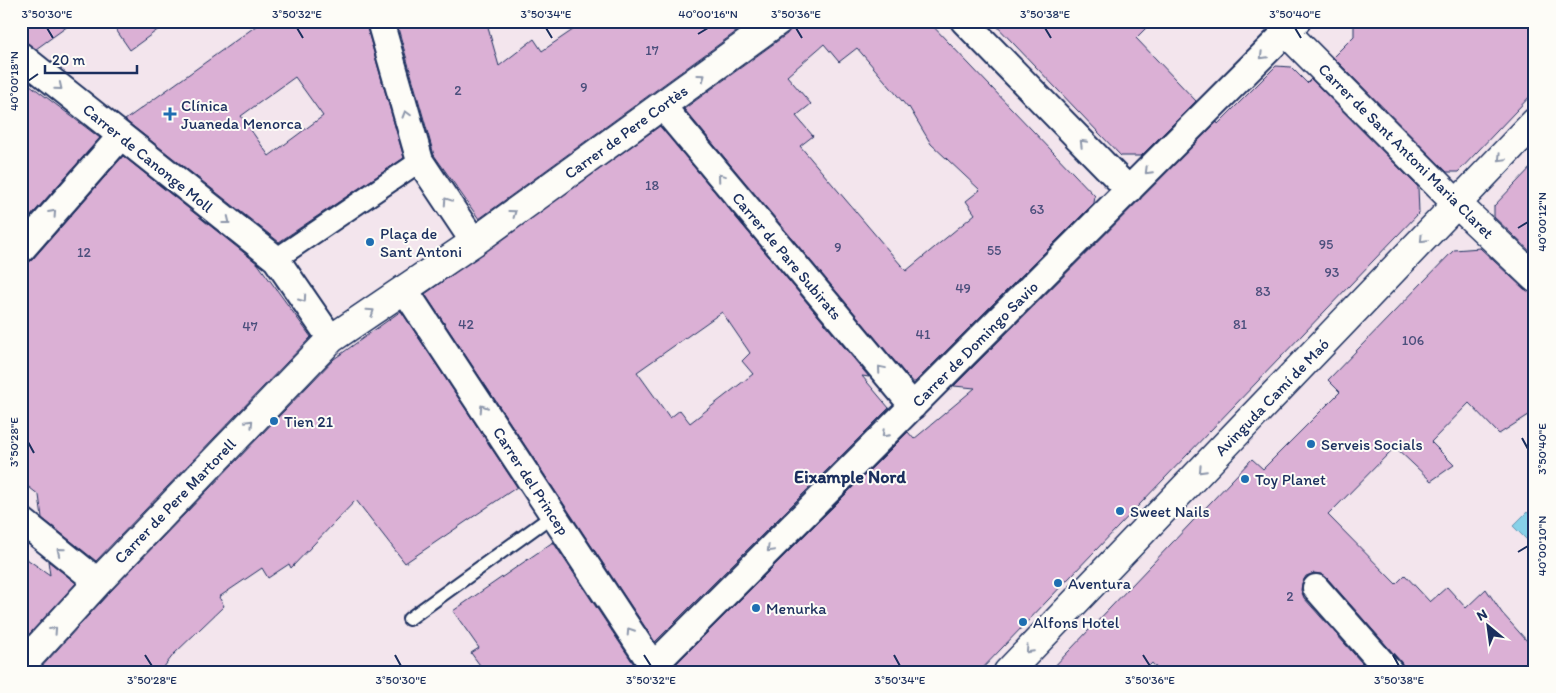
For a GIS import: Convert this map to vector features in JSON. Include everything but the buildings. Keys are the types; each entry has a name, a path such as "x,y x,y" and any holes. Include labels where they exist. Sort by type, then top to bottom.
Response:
{"street":[{"path":"380,21 420,161 474,242 331,339 276,259 420,161"},
{"name":"Carrer de Pere Cortès","path":"474,242 778,21"},
{"path":"964,21 1130,190"},
{"name":"Carrer de Domingo Savio","path":"655,669 913,406 1130,190 1288,25"},
{"name":"Carrer de Sant Antoni Maria Claret","path":"1288,25 1457,204 1535,278"},
{"name":"Carrer de Canonge Moll","path":"21,56 276,259"},
{"name":"Carrer de Pare Subirats","path":"662,106 913,406"},
{"name":"Avinguda Camí de Maó","path":"1008,672 1535,122"},
{"path":"21,250 121,136"},
{"name":"Carrer del Princep","path":"404,289 655,669"},
{"name":"Carrer de Pere Martorell","path":"21,666 98,582 331,339"},
{"path":"21,520 98,582"},
{"path":"1316,588 1390,672"}],"lane":[{"path":"409,619 554,515"}],"water":[{"path":"1527,512 1535,519 1535,548 1513,526"}],"place":[{"name":"Clínica Juaneda Menorca","path":"170,114"},
{"name":"Plaça de Sant Antoni","path":"370,242"},
{"name":"Tien 21","path":"274,421"},
{"name":"Serveis Socials","path":"1311,444"},
{"name":"Toy Planet","path":"1245,479"},
{"name":"Sweet Nails","path":"1120,511"},
{"name":"Aventura","path":"1058,583"},
{"name":"Menurka","path":"756,608"},
{"name":"Alfons Hotel","path":"1023,622"}],"district":[{"name":"Eixample Nord","path":"850,477"}]}
